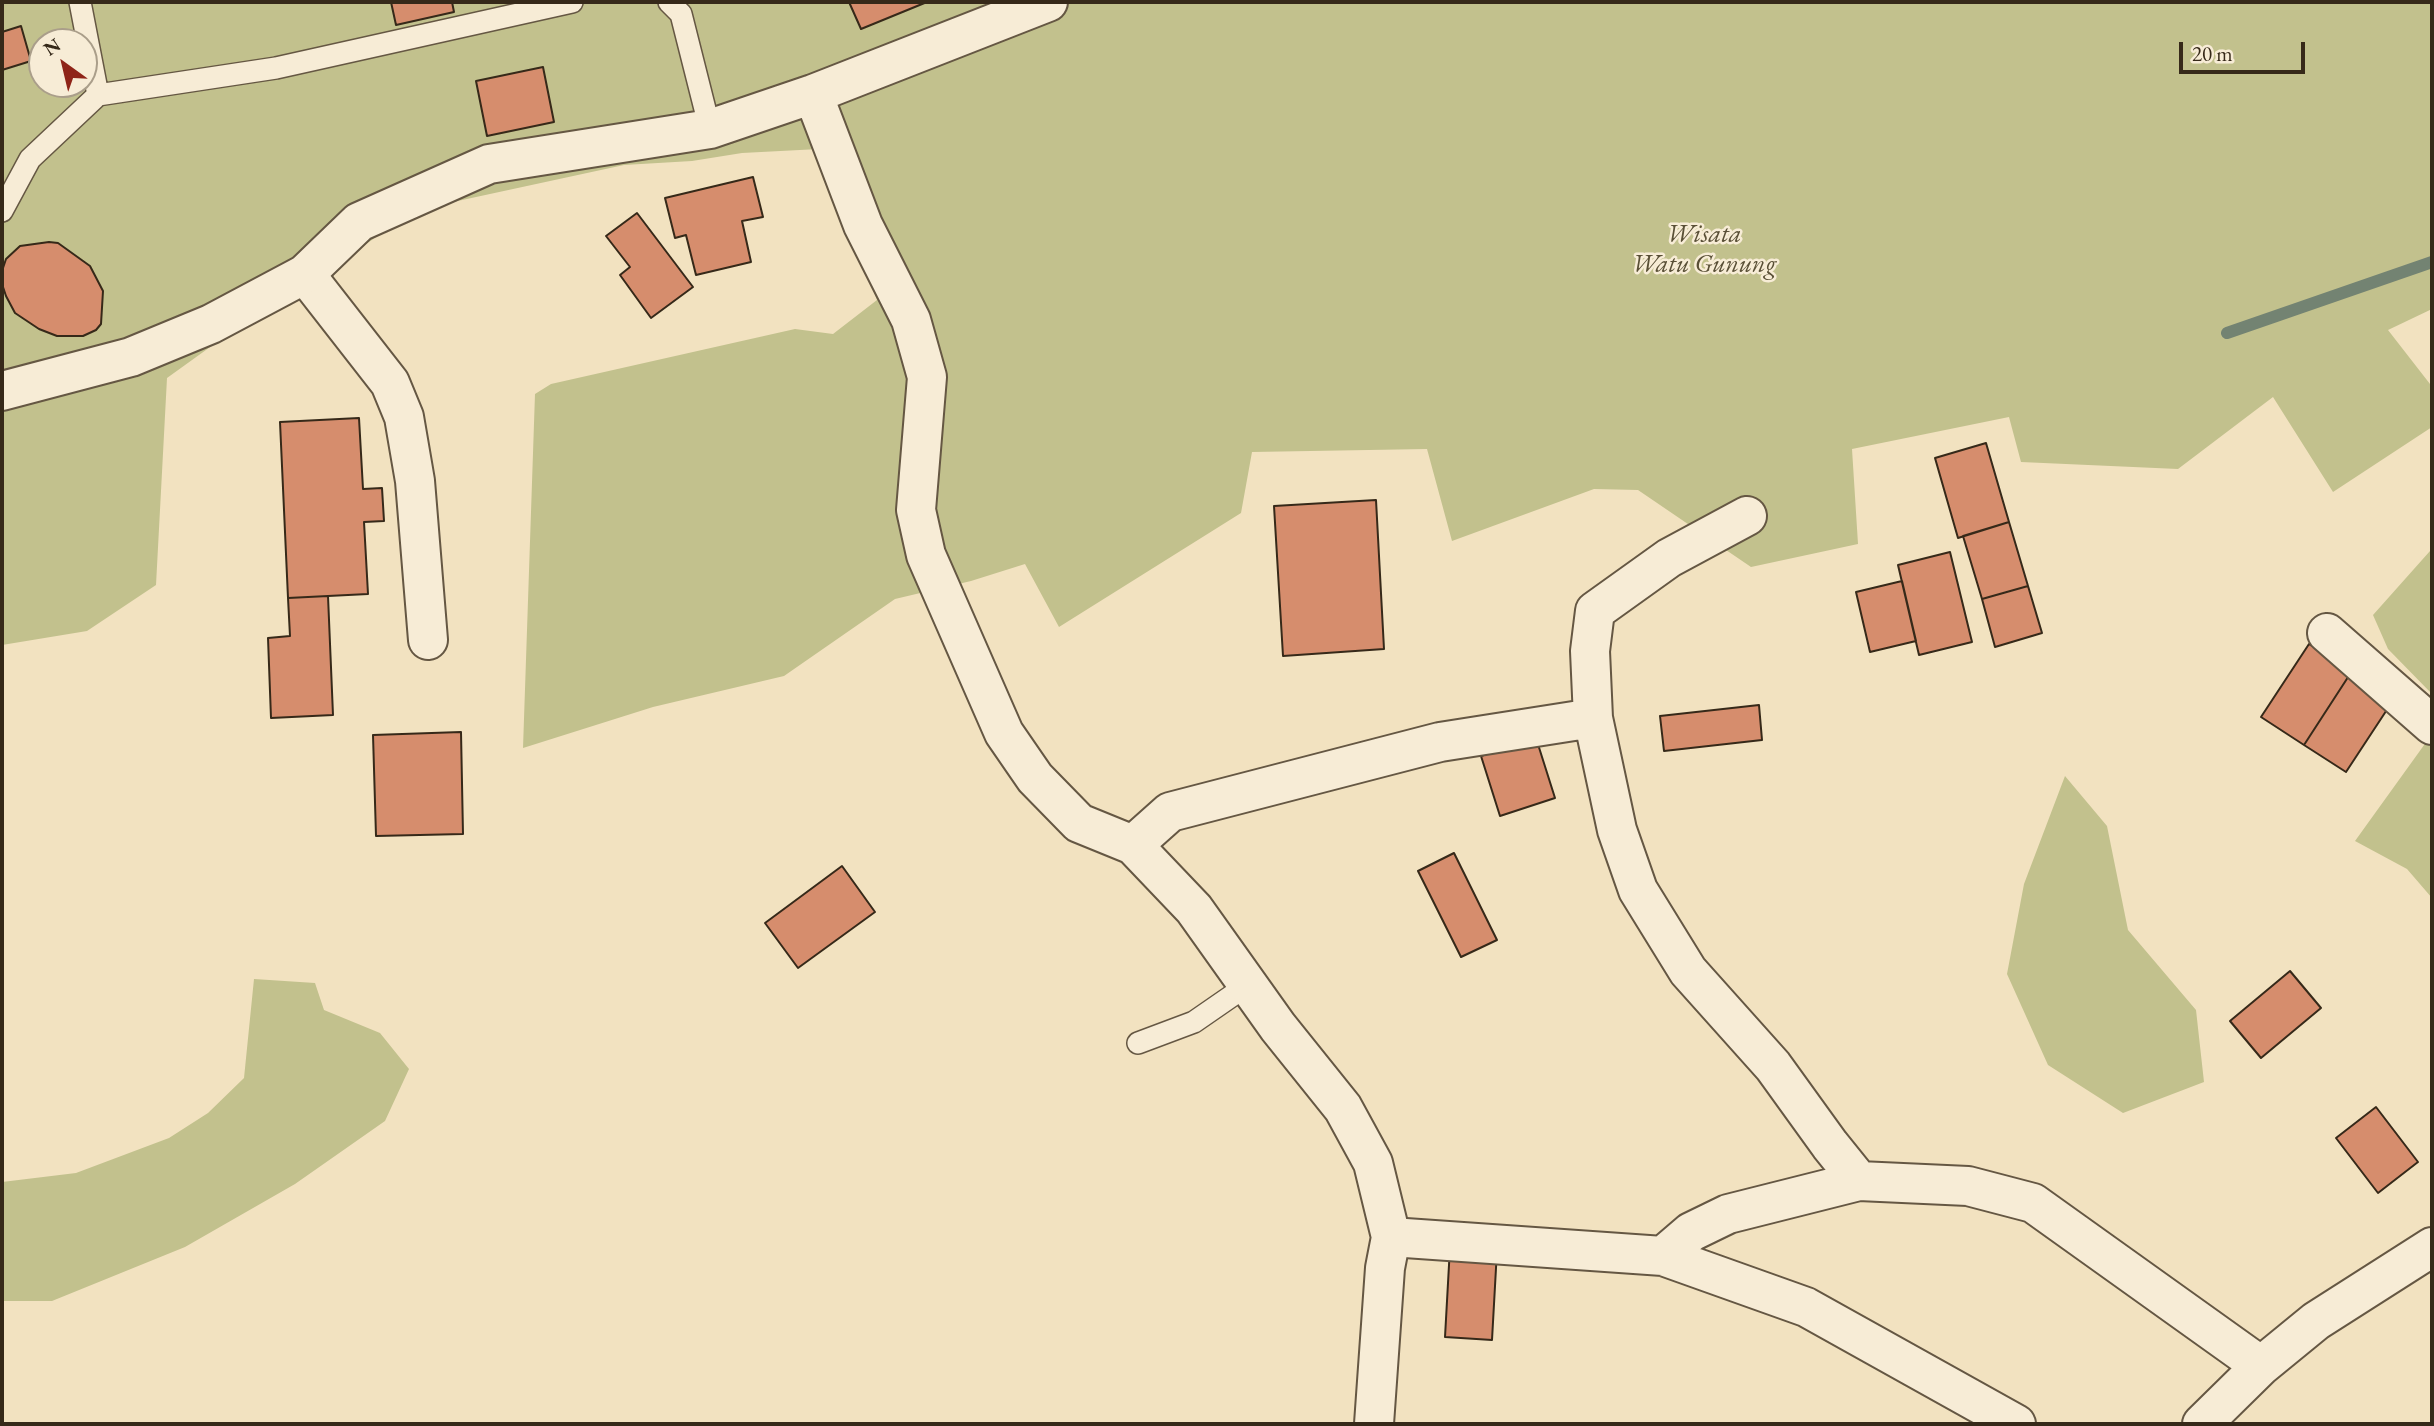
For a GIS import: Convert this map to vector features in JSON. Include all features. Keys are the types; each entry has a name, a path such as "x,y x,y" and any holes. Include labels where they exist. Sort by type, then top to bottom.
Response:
{"street":[{"path":"2,391 131,357 211,324 305,274 359,222 489,164 710,130 813,94 1048,2"},
{"path":"813,94 863,225 911,320 923,360 927,377 916,510 926,555 1004,733 1035,778 1079,823 1133,845 1194,909 1278,1027 1343,1108 1373,1163 1391,1237 1385,1268 1374,1424"},
{"path":"305,274 390,383 404,417 415,481 428,640"},
{"path":"1747,516 1669,558 1595,611 1590,651 1593,718 1617,830 1638,890 1688,971 1773,1066 1859,1181"},
{"path":"2327,634 2432,725"},
{"path":"1133,845 1170,812 1440,742 1593,718"},
{"path":"1663,1256 1691,1232 1728,1214 1859,1181 1968,1186 2033,1203 2261,1366"},
{"path":"1391,1237 1663,1256 1806,1307 2016,1424"},
{"path":"2202,1424 2261,1366 2316,1321 2432,1247"}],"lane":[{"path":"80,2 85,28"},
{"path":"98,94 276,68 572,2"},
{"path":"669,2 681,14 710,130"},
{"path":"2,211 30,159 94,98"},
{"path":"1138,1043 1194,1022 1249,984"}],"green space":[{"name":"Wisata Watu Gunung","path":"2,2 2432,2 2432,309 2388,330 2430,384 2432,427 2333,492 2273,397 2178,469 2021,462 2009,417 1852,449 1858,544 1751,567 1638,490 1594,489 1452,541 1427,449 1252,452 1241,513 1059,627 1025,564 971,581 895,599 784,676 653,707 523,748 535,394 551,384 795,329 833,334 877,300 819,149 742,153 692,161 624,165 416,210 363,246 291,305 231,332 167,378 156,585 87,631 2,645"},
{"path":"2430,551 2432,694 2388,649 2373,615"},
{"path":"2432,734 2432,898 2407,869 2355,841"},
{"path":"2065,776 2107,826 2128,930 2196,1010 2204,1082 2123,1113 2048,1065 2007,974 2024,884"},
{"path":"254,979 315,983 324,1010 380,1033 409,1069 385,1121 295,1184 185,1247 52,1301 2,1301 2,1182 76,1173 169,1138 208,1113 244,1078"}],"building":[{"path":"391,2 452,2 454,12 396,25"},
{"path":"849,2 927,2 861,29"},
{"path":"21,26 28,50 28,62 2,70 2,32"},
{"path":"543,67 554,122 487,136 476,81"},
{"path":"753,177 763,217 742,221 751,262 696,275 686,235 675,238 665,198"},
{"path":"637,213 693,287 651,318 620,275 630,267 606,236"},
{"path":"58,243 90,266 103,291 101,324 96,330 83,336 57,336 39,329 15,313 6,296 3,268 6,259 20,246"},
{"path":"359,418 363,489 382,488 384,521 364,522 368,594 288,598 280,422"},
{"path":"1986,443 2009,522 1958,538 1935,458"},
{"path":"1376,500 1384,649 1283,656 1274,506"},
{"path":"2009,522 2028,586 1982,599 1963,536"},
{"path":"1950,552 1972,642 1919,655 1898,565"},
{"path":"1902,581 1916,641 1870,652 1856,592"},
{"path":"2028,586 2042,633 1995,647 1982,599"},
{"path":"328,596 333,715 271,718 268,638 290,636 288,598"},
{"path":"2309,644 2352,671 2304,745 2261,717"},
{"path":"2352,671 2394,699 2346,772 2304,745"},
{"path":"1759,705 1762,740 1664,751 1660,716"},
{"path":"461,732 463,834 376,836 373,735"},
{"path":"1536,738 1555,798 1500,816 1481,756"},
{"path":"1454,853 1497,940 1461,957 1418,871"},
{"path":"842,866 875,912 798,968 765,923"},
{"path":"2290,971 2321,1008 2261,1058 2230,1021"},
{"path":"2376,1107 2418,1162 2378,1193 2336,1138"},
{"path":"1450,1247 1497,1250 1492,1340 1445,1337"}],"waterway":[{"path":"2227,333 2432,262"}]}
